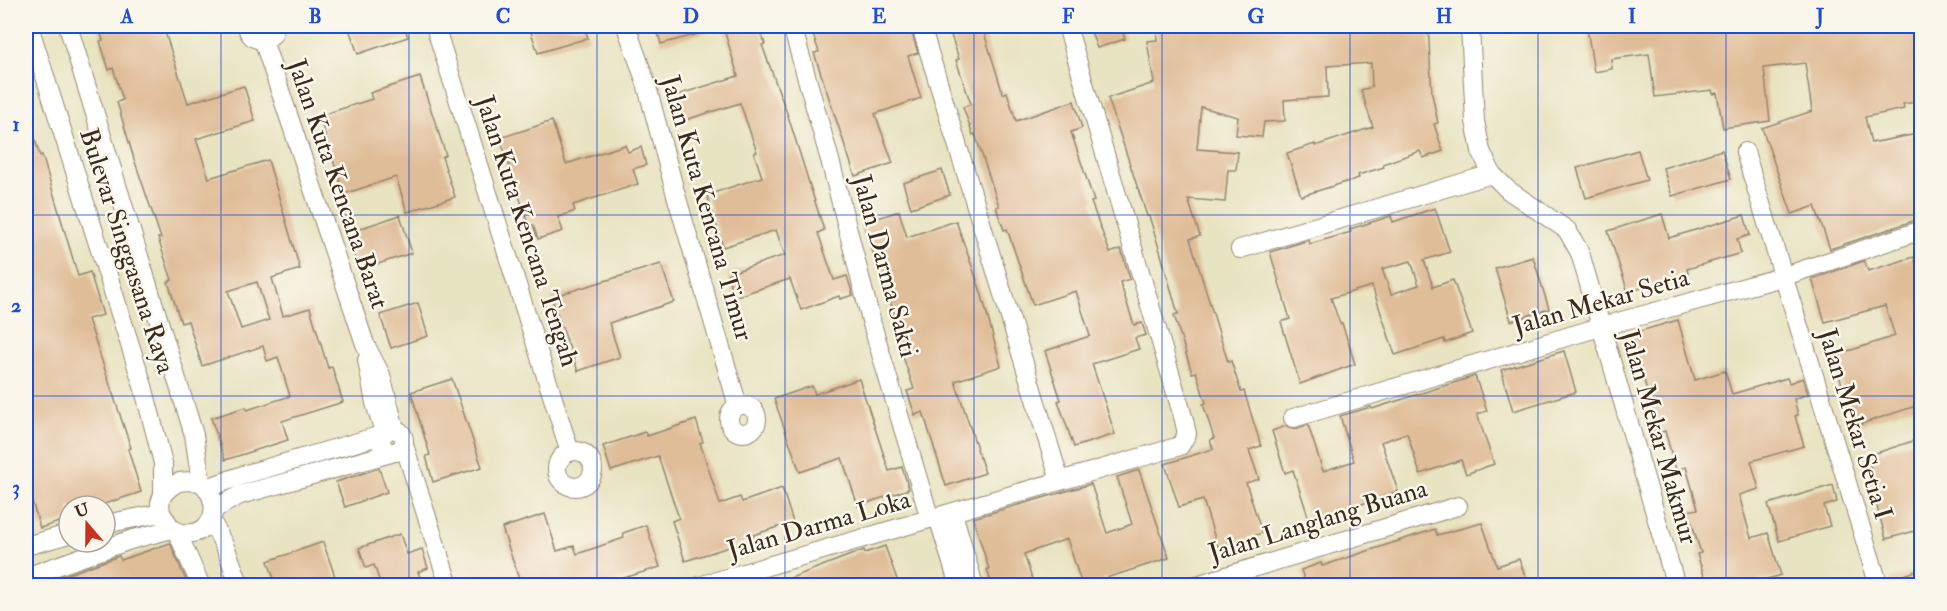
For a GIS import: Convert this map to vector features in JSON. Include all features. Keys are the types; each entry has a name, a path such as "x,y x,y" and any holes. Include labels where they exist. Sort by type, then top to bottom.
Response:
{"street":[{"name":"Bulevar Singgasana Raya","path":"28,26 143,386 163,463 163,494"},
{"name":"Bulevar Singgasana Raya","path":"68,26 194,435 204,485"},
{"path":"247,26 251,36 256,40 263,40 273,33 274,26"},
{"name":"Jalan Kuta Kencana Tengah","path":"435,26 570,452"},
{"name":"Jalan Kuta Kencana Timur","path":"626,26 646,83 676,195 738,406"},
{"name":"Jalan Darma Sakti","path":"792,26 830,160 872,324 941,516"},
{"path":"921,26 1060,481"},
{"name":"Jalan Darma Loka","path":"699,585 716,583 1180,446 1187,434 1181,408 1067,26"},
{"name":"Jalan Mekar Makmur","path":"1470,26 1475,121 1481,150 1492,174 1509,190 1567,230 1580,253 1676,585"},
{"name":"Jalan Kuta Kencana Barat","path":"263,40 364,344 381,375 389,398 387,432 381,439 383,448 398,449"},
{"name":"Jalan Mekar Setia I","path":"1745,152 1879,585"},
{"path":"1239,249 1492,174"},
{"name":"Jalan Mekar Setia","path":"1293,418 1600,327 1782,277 1921,231"},
{"path":"201,585 174,530 161,513 160,503 163,494 172,485 184,480 204,485 387,432"},
{"path":"26,577 130,540 174,530 190,534 196,532 202,529 213,515 240,495 398,449 449,585"},
{"path":"204,485 213,498 213,515 240,585"},
{"name":"Jalan Langlang Buana","path":"1193,585 1458,506"},
{"path":"117,522 161,513"},
{"path":"941,516 958,585"},
{"path":"941,516 974,585"},
{"path":"26,546 57,537"}],"building":[{"path":"98,26 163,26 188,103 244,86 255,121 196,139 209,178 268,160 300,269 272,278 283,316 310,308 328,368 332,367 343,402 282,421 288,440 225,460 211,418 246,407 247,410 290,396 278,357 267,361 263,346 202,366 188,321 181,323 168,282 172,280 158,238 161,238 117,102 123,100 113,68 109,70 100,41 103,40","holes":["257,282 269,320 241,329 228,291"]},
{"path":"348,26 404,26 408,37 358,54"},
{"path":"529,26 584,26 588,38 538,53"},
{"path":"656,26 713,26 713,30 661,44"},
{"path":"723,26 759,26 765,44 762,45 788,116 824,230 818,233 834,280 847,276 853,295 840,299 839,296 801,310 790,279 734,297 727,274 785,255 776,230 723,247 707,195 762,177 754,153 757,152 740,103 685,120 677,95 738,76"},
{"path":"810,26 910,26 918,53 908,56 921,98 875,114 893,163 855,176 814,53 819,52"},
{"path":"948,26 982,26 1003,94 1007,92 1016,121 1074,101 1082,128 1071,132 1094,201 1091,202 1110,253 1121,249 1130,279 1120,282 1134,325 1142,323 1146,335 1135,338 1139,349 1092,364 1115,434 1074,447 1058,401 1061,400 1045,351 1090,336 1076,291 1033,305 1007,229 1004,230 996,207 999,206 975,134 973,135 963,107 971,104 956,60 959,59"},
{"path":"1089,26 1121,26 1125,39 1097,48"},
{"path":"1156,26 1428,26 1432,94 1438,123 1434,124 1443,151 1423,158 1420,151 1383,164 1384,167 1358,175 1359,178 1301,196 1287,153 1373,127 1361,90 1372,87 1371,63 1327,66 1328,97 1284,100 1285,121 1264,122 1262,137 1236,135 1238,117 1201,107 1197,149 1238,152 1236,170 1228,170 1225,202 1188,199 1200,236 1190,239 1228,362 1231,361 1241,392 1244,391 1261,446 1249,450 1259,479 1246,483 1262,533 1218,548 1203,500 1179,507 1165,464 1213,449 1210,440 1214,438 1196,372 1192,373 1174,315 1178,314 1160,251 1108,98 1154,83 1147,41 1157,40"},
{"path":"1602,26 1916,26 1922,59 1922,101 1903,104 1904,109 1865,117 1871,143 1922,133 1922,218 1830,249 1815,206 1792,214 1762,128 1812,111 1805,63 1764,68 1770,121 1723,128 1717,93 1713,94 1712,90 1655,97 1649,54 1611,59 1612,69 1594,72 1587,28"},
{"path":"420,77 446,155 442,157 455,197 407,212 396,177 344,194 319,116 372,99 370,93"},
{"path":"26,120 29,120 40,156 42,155 78,276 90,272 103,315 88,319 131,448 128,449 141,492 117,500 117,494 57,494 57,523 40,528 31,498 28,499 26,491"},
{"path":"552,121 566,164 625,145 628,152 641,147 646,165 633,169 638,184 573,205 575,211 558,217 563,231 538,239 533,225 529,226 500,138"},
{"path":"1638,150 1647,180 1586,198 1577,168"},
{"path":"1722,150 1731,179 1672,196 1663,168"},
{"path":"942,170 950,195 911,208 903,183"},
{"path":"1435,208 1450,252 1424,260 1433,287 1453,280 1472,333 1445,343 1444,339 1395,355 1372,286 1331,298 1355,364 1300,384 1281,322 1290,319 1270,252 1309,240 1310,244 1351,232 1350,229 1391,216 1393,222","holes":["1411,261 1419,285 1391,294 1382,269"]},
{"path":"899,211 907,237 956,221 981,292 1001,366 955,381 985,473 946,486 923,412 915,415 907,391 914,389 898,342 901,341 893,317 895,316 863,223"},
{"path":"1662,214 1669,238 1744,215 1750,235 1737,239 1741,253 1687,269 1688,274 1628,292 1608,231"},
{"path":"400,215 412,253 359,270 347,233"},
{"path":"1533,257 1549,309 1511,321 1495,268"},
{"path":"1914,257 1922,281 1922,404 1858,425 1833,356 1895,336 1885,306 1825,322 1812,279 1864,261 1868,271"},
{"path":"661,264 674,302 609,323 620,357 578,371 551,297"},
{"path":"418,303 428,336 391,348 380,315"},
{"path":"1678,320 1695,380 1725,371 1732,394 1787,378 1789,383 1803,378 1808,394 1794,399 1798,415 1795,416 1804,446 1751,461 1759,489 1739,495 1751,538 1768,533 1781,575 1747,585 1707,585 1697,554 1701,553 1688,511 1698,509 1686,467 1676,470 1665,431 1655,434 1644,395 1648,394 1630,334"},
{"path":"1564,351 1576,392 1513,411 1501,370"},
{"path":"1475,376 1487,411 1477,414 1494,464 1466,474 1461,460 1420,474 1407,433 1381,442 1398,491 1332,515 1331,512 1309,519 1293,470 1285,473 1272,431 1286,426 1296,429 1308,425 1323,471 1354,461 1340,416 1371,407 1372,409"},
{"path":"452,379 482,467 433,482 426,456 430,455 411,392"},
{"path":"859,379 889,471 902,467 909,489 858,506 842,458 800,472 774,399 812,386 815,394"},
{"path":"696,420 703,442 700,443 720,504 740,497 742,502 782,488 793,522 753,535 754,539 685,561 672,521 679,518 658,456 611,471 603,446 645,432 647,436"},
{"path":"1922,438 1922,529 1886,539 1876,503 1881,502 1867,456"},
{"path":"379,468 387,492 345,507 336,482"},
{"path":"1139,470 1169,558 1103,579 1104,582 1082,585 1067,539 1024,554 1034,585 992,585 973,518 1091,484 1107,533 1132,524 1117,477"},
{"path":"1833,485 1837,502 1824,506 1830,526 1779,541 1768,504"},
{"path":"545,514 557,551 574,546 577,554 624,538 623,533 646,525 660,567 601,585 521,585 502,528"},
{"path":"1482,523 1497,566 1519,559 1528,585 1306,585 1301,570 1321,563 1322,566 1435,529 1437,535"},
{"path":"400,534 407,554 422,549 428,568 418,572 423,585 381,585 374,565 366,568 359,548"},
{"path":"323,542 338,585 276,585 268,561"},
{"path":"170,543 188,585 40,584 119,556 121,560"},
{"path":"885,546 899,585 775,585 864,550 865,553"},
{"path":"1922,569 1922,585 1890,585 1889,580"}]}
